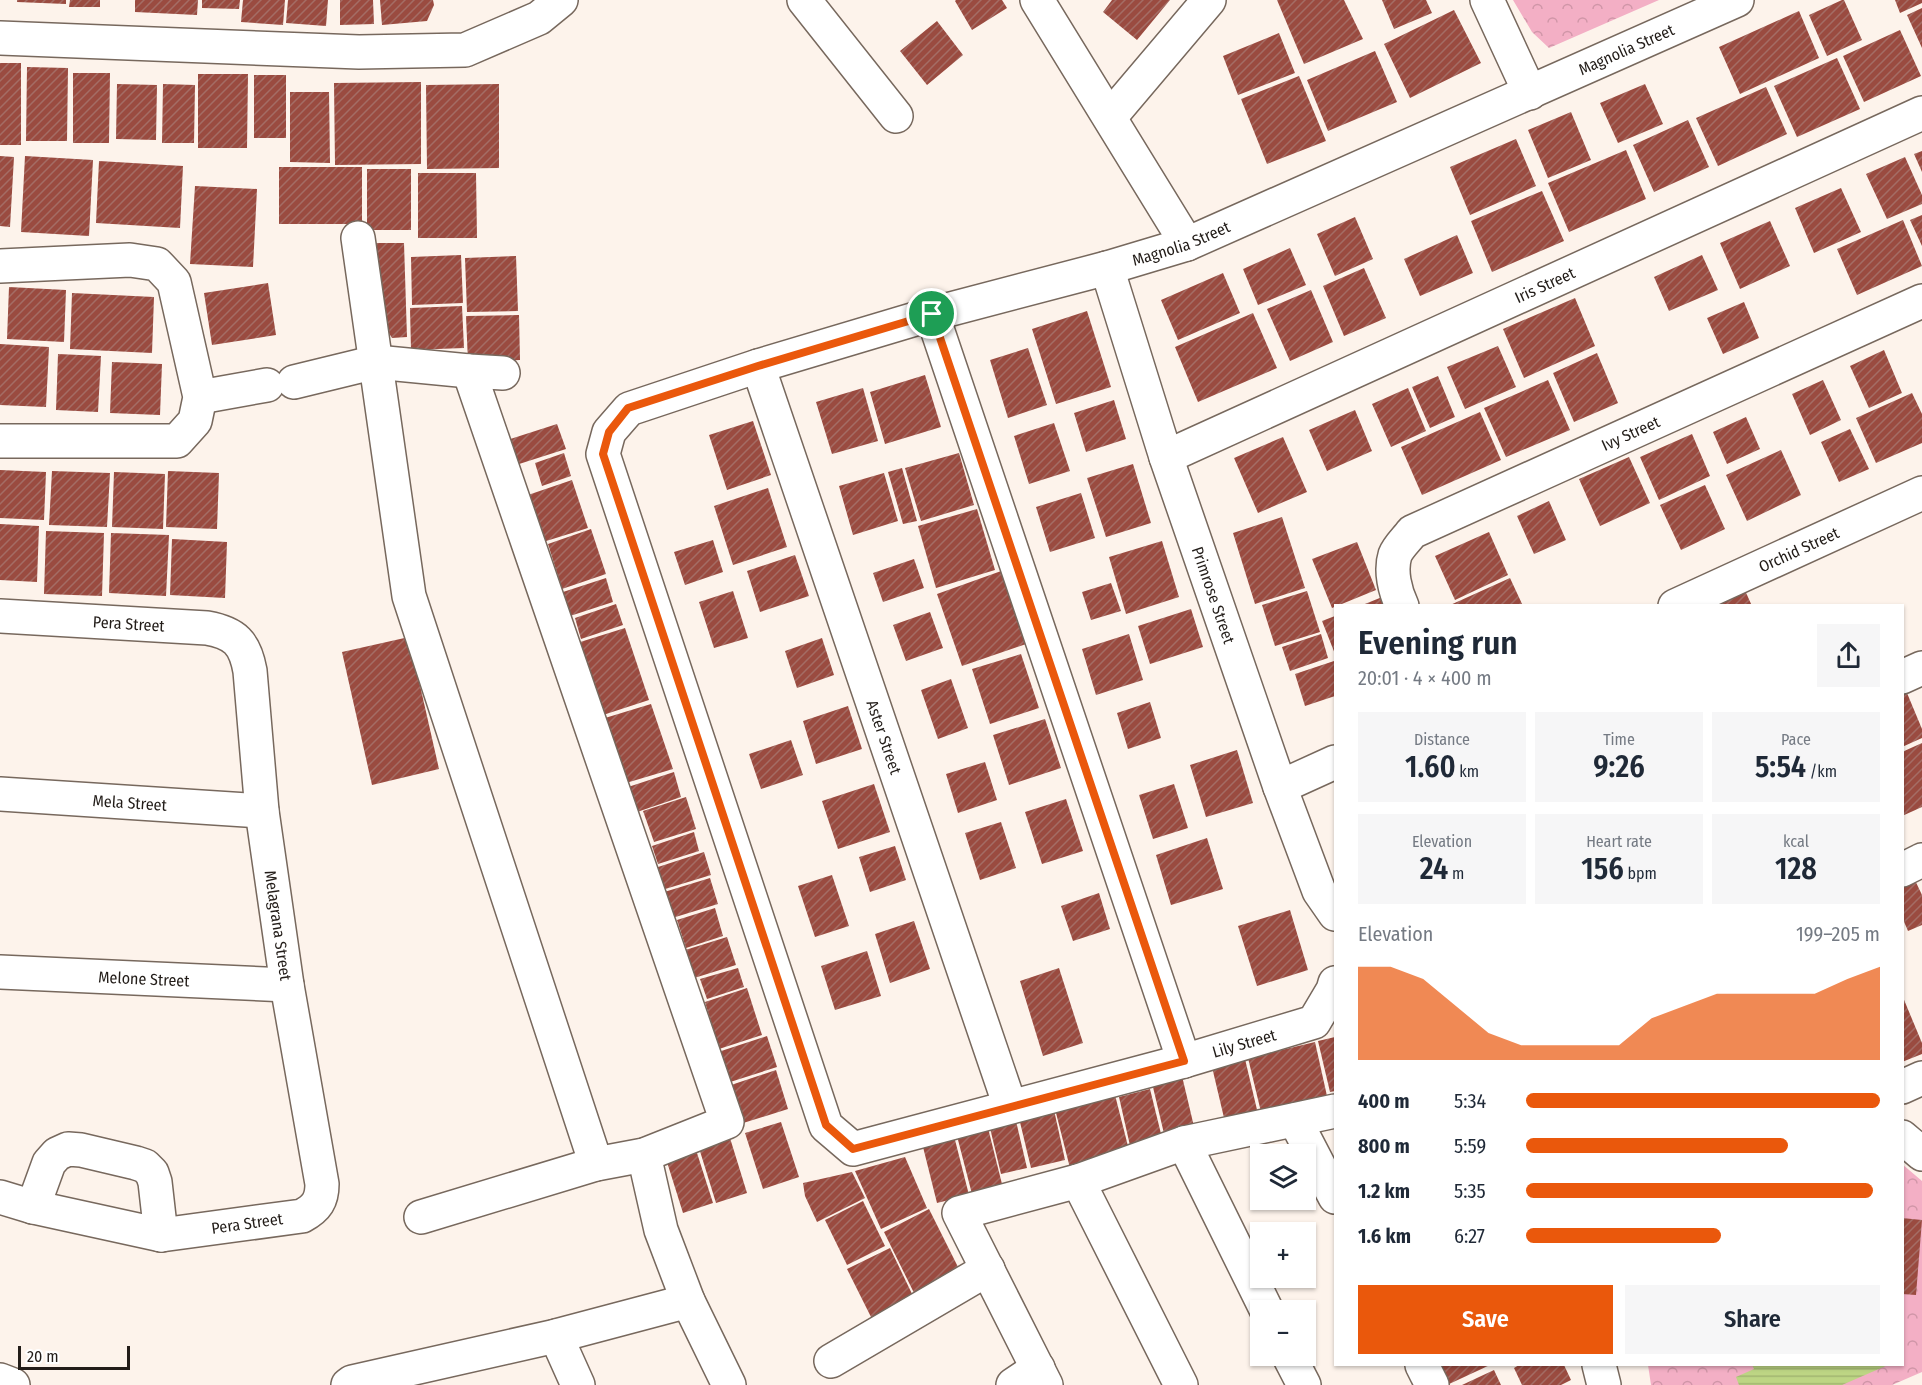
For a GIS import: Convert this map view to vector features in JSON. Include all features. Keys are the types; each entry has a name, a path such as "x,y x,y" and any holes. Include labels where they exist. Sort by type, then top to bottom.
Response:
{"street":[{"path":"0,38 359,52 465,50 539,18 561,0"},
{"path":"804,0 896,116"},
{"path":"1037,0 1186,244"},
{"path":"1110,117 1209,0"},
{"path":"1487,0 1530,93"},
{"name":"Magnolia Street","path":"853,1149 826,1125 603,454 609,432 628,408 932,314 1107,268 1186,244 1737,0"},
{"name":"Iris Street","path":"1166,457 1922,113"},
{"path":"357,238 410,596 596,1164"},
{"path":"0,266 130,260 158,264 174,282 200,397 195,421 177,441 0,441"},
{"name":"Primrose Street","path":"1107,268 1166,457 1280,787 1319,891 1334,913"},
{"name":"Ivy Street","path":"1401,604 1392,569 1396,553 1412,532 1922,301"},
{"path":"932,314 1184,1061"},
{"path":"200,397 281,384 376,362 503,373"},
{"name":"Aster Street","path":"758,366 1010,1106"},
{"path":"421,1217 596,1164 644,1155 727,1122 468,371"},
{"name":"Orchid Street","path":"1679,604 1922,494"},
{"name":"Pera Street","path":"0,616 226,631 241,644 247,655"},
{"name":"Melagrana Street","path":"247,655 262,811 287,985 322,1194"},
{"path":"1904,676 1922,668"},
{"path":"1280,787 1334,762"},
{"name":"Mela Street","path":"0,794 262,811"},
{"path":"1904,869 1922,860"},
{"name":"Melone Street","path":"0,972 287,985"},
{"name":"Lily Street","path":"853,1149 1184,1061 1314,1022 1334,986"},
{"path":"1904,1086 1922,1078"},
{"path":"1033,1379 988,1269 959,1213 1078,1181 1184,1143 1334,1111"},
{"path":"1295,1120 1334,1195"},
{"path":"1904,1139 1922,1154"},
{"path":"1184,1143 1262,1300"},
{"path":"0,1197 33,1207 161,1235 152,1173 145,1166 136,1163 81,1150 68,1149 57,1154 49,1163 33,1207"},
{"path":"644,1155 661,1230 688,1301 729,1385"},
{"path":"1078,1181 1181,1385"},
{"name":"Pera Street","path":"161,1235 302,1216 318,1204 322,1194"},
{"path":"831,1361 988,1269"},
{"path":"348,1385 352,1382 438,1375 556,1336 688,1301"},
{"path":"556,1336 578,1385"},
{"path":"1294,1366 1304,1385"},
{"path":"1422,1366 1432,1385"},
{"path":"1599,1366 1604,1385"},
{"path":"0,1380 13,1385"}],"green space":[{"path":"1513,0 1659,0 1549,48 1532,32"},
{"path":"1904,1166 1922,1181 1922,1372 1892,1385 1651,1385 1648,1366 1904,1366"}],"shaded area":[{"path":"1752,1366 1886,1366 1842,1385 1739,1385 1736,1377 1754,1369"}],"building":[{"path":"17,0 66,0 66,4 17,2"},
{"path":"70,0 100,0 100,7 69,7"},
{"path":"135,0 198,0 197,15 135,12"},
{"path":"202,0 240,0 239,9 202,8"},
{"path":"243,0 285,0 283,25 241,22"},
{"path":"288,0 328,0 326,26 286,23"},
{"path":"340,0 373,0 374,24 340,25"},
{"path":"380,0 433,0 434,5 427,21 382,25"},
{"path":"956,0 1002,0 1007,8 972,30"},
{"path":"1112,0 1170,0 1137,40 1103,12"},
{"path":"1277,0 1344,0 1363,39 1304,64"},
{"path":"1382,0 1426,0 1432,13 1394,29"},
{"path":"1842,0 1862,40 1827,56 1809,15"},
{"path":"1895,0 1922,0 1922,3 1900,13"},
{"path":"1922,8 1922,48 1907,15"},
{"path":"1454,10 1481,63 1410,98 1384,44"},
{"path":"1799,11 1819,58 1740,94 1719,47"},
{"path":"937,21 963,55 927,85 900,51"},
{"path":"1900,30 1921,76 1864,102 1843,56"},
{"path":"1279,33 1295,73 1238,95 1223,56"},
{"path":"1375,51 1397,102 1328,131 1307,80"},
{"path":"1837,58 1860,109 1797,137 1774,86"},
{"path":"0,63 21,63 21,145 0,145"},
{"path":"27,67 68,68 67,141 26,141"},
{"path":"73,73 110,73 109,143 73,143"},
{"path":"198,74 248,74 247,148 198,148"},
{"path":"254,75 286,75 286,138 254,138"},
{"path":"1299,76 1326,141 1267,164 1241,99"},
{"path":"421,82 421,164 335,165 334,83"},
{"path":"117,84 157,85 156,140 116,139"},
{"path":"163,84 195,85 194,143 162,143"},
{"path":"499,84 499,168 427,169 426,85"},
{"path":"1645,84 1663,124 1618,143 1600,103"},
{"path":"1766,87 1787,134 1718,166 1696,118"},
{"path":"290,92 329,92 330,163 290,162"},
{"path":"1571,112 1591,160 1548,178 1528,130"},
{"path":"1688,120 1709,167 1654,192 1633,145"},
{"path":"1516,139 1536,186 1470,215 1450,167"},
{"path":"1626,150 1646,199 1569,232 1548,183"},
{"path":"1922,151 1922,172 1914,154"},
{"path":"0,156 14,157 10,227 0,226"},
{"path":"25,156 93,160 89,236 21,232"},
{"path":"1905,157 1922,195 1922,204 1887,219 1866,174"},
{"path":"99,161 183,166 180,228 96,223"},
{"path":"279,167 362,167 362,224 279,224"},
{"path":"367,169 411,169 411,230 367,230"},
{"path":"418,173 476,173 477,238 418,238"},
{"path":"195,186 257,189 253,267 190,264"},
{"path":"1841,188 1861,232 1814,253 1795,208"},
{"path":"1542,191 1564,241 1492,272 1471,221"},
{"path":"1922,215 1922,246 1910,220"},
{"path":"1355,217 1373,259 1335,276 1317,234"},
{"path":"1903,220 1922,266 1857,295 1837,249"},
{"path":"1770,221 1790,266 1740,289 1720,243"},
{"path":"1457,235 1473,273 1420,296 1404,259"},
{"path":"368,243 404,243 407,337 392,338 380,319"},
{"path":"1290,248 1306,285 1258,305 1243,269"},
{"path":"461,255 463,303 412,305 411,257"},
{"path":"1702,255 1718,290 1669,311 1654,277"},
{"path":"516,256 518,311 467,312 465,258"},
{"path":"1364,268 1386,318 1344,336 1323,286"},
{"path":"1223,273 1240,313 1178,340 1161,300"},
{"path":"268,283 276,335 212,345 204,293"},
{"path":"9,287 66,290 64,342 7,339"},
{"path":"1311,290 1333,342 1290,361 1267,309"},
{"path":"72,293 154,297 152,353 70,349"},
{"path":"1575,298 1595,346 1524,378 1503,329"},
{"path":"1744,302 1759,338 1723,354 1707,318"},
{"path":"462,306 464,348 411,350 410,308"},
{"path":"1087,311 1111,387 1056,404 1032,329"},
{"path":"1253,313 1277,368 1198,402 1175,347"},
{"path":"519,315 520,360 468,362 466,316"},
{"path":"0,344 49,347 46,407 0,405"},
{"path":"1498,346 1516,387 1465,409 1447,367"},
{"path":"1028,348 1047,405 1008,418 990,360"},
{"path":"1884,350 1902,393 1869,408 1850,366"},
{"path":"1597,353 1618,403 1574,422 1553,373"},
{"path":"58,354 101,356 98,412 56,410"},
{"path":"112,362 162,364 160,415 110,413"},
{"path":"925,375 941,427 885,444 870,392"},
{"path":"1438,376 1455,417 1430,428 1412,387"},
{"path":"1548,380 1570,430 1506,457 1484,408"},
{"path":"1823,380 1841,420 1810,435 1792,394"},
{"path":"863,388 878,441 832,454 816,402"},
{"path":"1408,388 1426,431 1391,447 1372,404"},
{"path":"1912,393 1922,414 1922,443 1876,463 1856,418"},
{"path":"1114,400 1126,439 1086,452 1074,413"},
{"path":"1355,410 1372,451 1327,471 1309,430"},
{"path":"1480,412 1501,460 1422,495 1401,447"},
{"path":"1746,417 1760,449 1727,464 1713,432"},
{"path":"753,421 771,475 727,490 709,435"},
{"path":"1054,423 1070,471 1029,484 1014,436"},
{"path":"557,424 566,449 516,465 507,440"},
{"path":"1850,429 1869,469 1839,482 1821,442"},
{"path":"1692,434 1710,476 1659,500 1640,457"},
{"path":"1283,437 1307,492 1258,513 1234,458"},
{"path":"1781,450 1801,495 1747,521 1726,475"},
{"path":"564,453 571,476 542,486 535,463"},
{"path":"959,453 974,505 921,521 905,468"},
{"path":"1629,457 1650,503 1600,526 1579,479"},
{"path":"1133,464 1151,523 1106,537 1087,478"},
{"path":"902,468 917,521 903,524 888,472"},
{"path":"0,470 46,472 44,520 0,518"},
{"path":"52,471 110,473 107,527 49,525"},
{"path":"168,471 219,473 217,529 166,527"},
{"path":"114,472 165,474 163,529 112,527"},
{"path":"884,473 898,521 853,535 839,486"},
{"path":"572,480 588,528 543,542 528,495"},
{"path":"1705,485 1725,529 1681,550 1660,505"},
{"path":"768,488 787,547 733,565 714,506"},
{"path":"1081,493 1095,538 1050,552 1036,507"},
{"path":"1549,501 1566,540 1534,554 1517,516"},
{"path":"977,509 995,570 936,588 918,526"},
{"path":"1282,517 1305,588 1255,604 1233,533"},
{"path":"0,524 39,526 37,582 0,580"},
{"path":"591,529 606,574 562,589 548,544"},
{"path":"46,531 104,533 102,596 44,594"},
{"path":"1489,532 1508,575 1455,600 1435,556"},
{"path":"111,533 169,535 166,596 109,593"},
{"path":"172,539 227,542 225,598 170,595"},
{"path":"713,540 723,572 685,585 674,552"},
{"path":"1162,541 1179,597 1126,614 1109,557"},
{"path":"1357,542 1376,590 1342,604 1334,604 1332,608 1312,559"},
{"path":"795,555 809,596 760,612 747,571"},
{"path":"914,559 924,588 883,602 873,573"},
{"path":"1004,570 1029,643 962,666 937,594"},
{"path":"606,578 613,602 570,616 563,592"},
{"path":"1510,578 1522,604 1452,604"},
{"path":"1111,583 1121,611 1091,620 1082,592"},
{"path":"1743,586 1751,604 1702,604"},
{"path":"733,591 748,638 714,648 699,602"},
{"path":"1307,591 1320,632 1275,646 1262,605"},
{"path":"1392,593 1397,604 1365,604"},
{"path":"616,604 623,625 581,639 575,618"},
{"path":"1191,609 1203,647 1150,664 1138,626"},
{"path":"930,612 943,648 906,661 893,625"},
{"path":"1334,616 1334,651 1322,621"},
{"path":"625,628 649,700 600,716 577,643"},
{"path":"1129,634 1143,680 1096,695 1082,649"},
{"path":"1321,634 1328,658 1290,671 1282,647"},
{"path":"409,637 439,769 372,785 342,652"},
{"path":"822,638 834,675 797,688 785,651"},
{"path":"1021,654 1039,708 990,724 972,669"},
{"path":"1334,661 1334,696 1305,706 1295,674"},
{"path":"951,679 968,728 938,739 921,690"},
{"path":"1907,693 1922,729 1922,738 1904,746 1904,694"},
{"path":"1150,702 1161,738 1128,749 1117,713"},
{"path":"651,704 673,769 626,783 605,718"},
{"path":"848,706 862,749 816,764 803,721"},
{"path":"1045,719 1061,768 1009,785 993,735"},
{"path":"791,740 803,775 761,789 749,754"},
{"path":"1922,743 1922,807 1904,815 1904,751"},
{"path":"1237,750 1253,803 1206,817 1190,765"},
{"path":"985,762 997,800 958,813 946,774"},
{"path":"674,772 681,797 637,812 628,787"},
{"path":"874,784 890,832 838,849 822,801"},
{"path":"1174,784 1188,828 1153,839 1139,795"},
{"path":"686,797 696,829 654,842 643,811"},
{"path":"1066,799 1083,851 1042,864 1025,812"},
{"path":"1001,822 1016,868 980,880 965,833"},
{"path":"694,832 699,851 658,864 652,846"},
{"path":"1207,838 1223,889 1171,905 1156,855"},
{"path":"895,846 906,880 870,892 859,857"},
{"path":"704,852 711,875 662,890 655,868"},
{"path":"832,875 849,926 815,937 798,886"},
{"path":"1913,876 1922,895 1922,925 1908,931 1904,922 1904,880"},
{"path":"710,878 718,904 669,919 661,893"},
{"path":"1099,893 1110,929 1073,941 1061,906"},
{"path":"715,908 723,936 686,948 677,920"},
{"path":"1290,910 1308,970 1257,986 1238,926"},
{"path":"914,921 930,969 890,983 875,934"},
{"path":"727,937 736,965 691,979 682,951"},
{"path":"867,951 881,996 835,1010 821,966"},
{"path":"738,968 744,987 707,999 700,979"},
{"path":"1059,968 1083,1043 1043,1056 1020,981"},
{"path":"747,988 762,1035 719,1049 705,1002"},
{"path":"1904,1000 1922,1043 1922,1054 1904,1061"},
{"path":"767,1036 777,1067 724,1084 715,1053"},
{"path":"1334,1037 1334,1091 1330,1092 1318,1041"},
{"path":"1315,1042 1327,1096 1261,1112 1248,1058"},
{"path":"1245,1059 1258,1114 1225,1122 1212,1067"},
{"path":"776,1070 788,1109 740,1124 728,1086"},
{"path":"1182,1076 1196,1135 1166,1142 1152,1083"},
{"path":"1150,1089 1163,1142 1131,1150 1119,1097"},
{"path":"1115,1095 1130,1154 1070,1168 1055,1109"},
{"path":"1054,1110 1065,1160 1031,1168 1019,1118"},
{"path":"1016,1121 1027,1168 1001,1174 990,1128"},
{"path":"781,1122 799,1177 763,1189 745,1133"},
{"path":"988,1128 1003,1188 972,1194 957,1136"},
{"path":"954,1136 969,1195 937,1203 922,1143"},
{"path":"730,1138 747,1193 716,1203 699,1148"},
{"path":"697,1153 713,1203 683,1213 667,1162"},
{"path":"905,1157 927,1208 881,1229 855,1171"},
{"path":"852,1172 865,1198 817,1222 805,1196 803,1183"},
{"path":"863,1201 885,1246 847,1265 825,1220"},
{"path":"929,1209 961,1273 915,1295 884,1232"},
{"path":"1904,1218 1922,1220 1916,1295 1904,1294"},
{"path":"890,1248 914,1298 872,1319 847,1269"},
{"path":"1433,1366 1488,1366 1447,1385"},
{"path":"1517,1366 1564,1366 1571,1380 1561,1385 1522,1385 1514,1368"},
{"path":"1494,1370 1501,1385 1462,1385"}],"route":[{"path":"932,314 1184,1061 853,1149 826,1125 603,454 609,432 628,408 932,314"}]}
